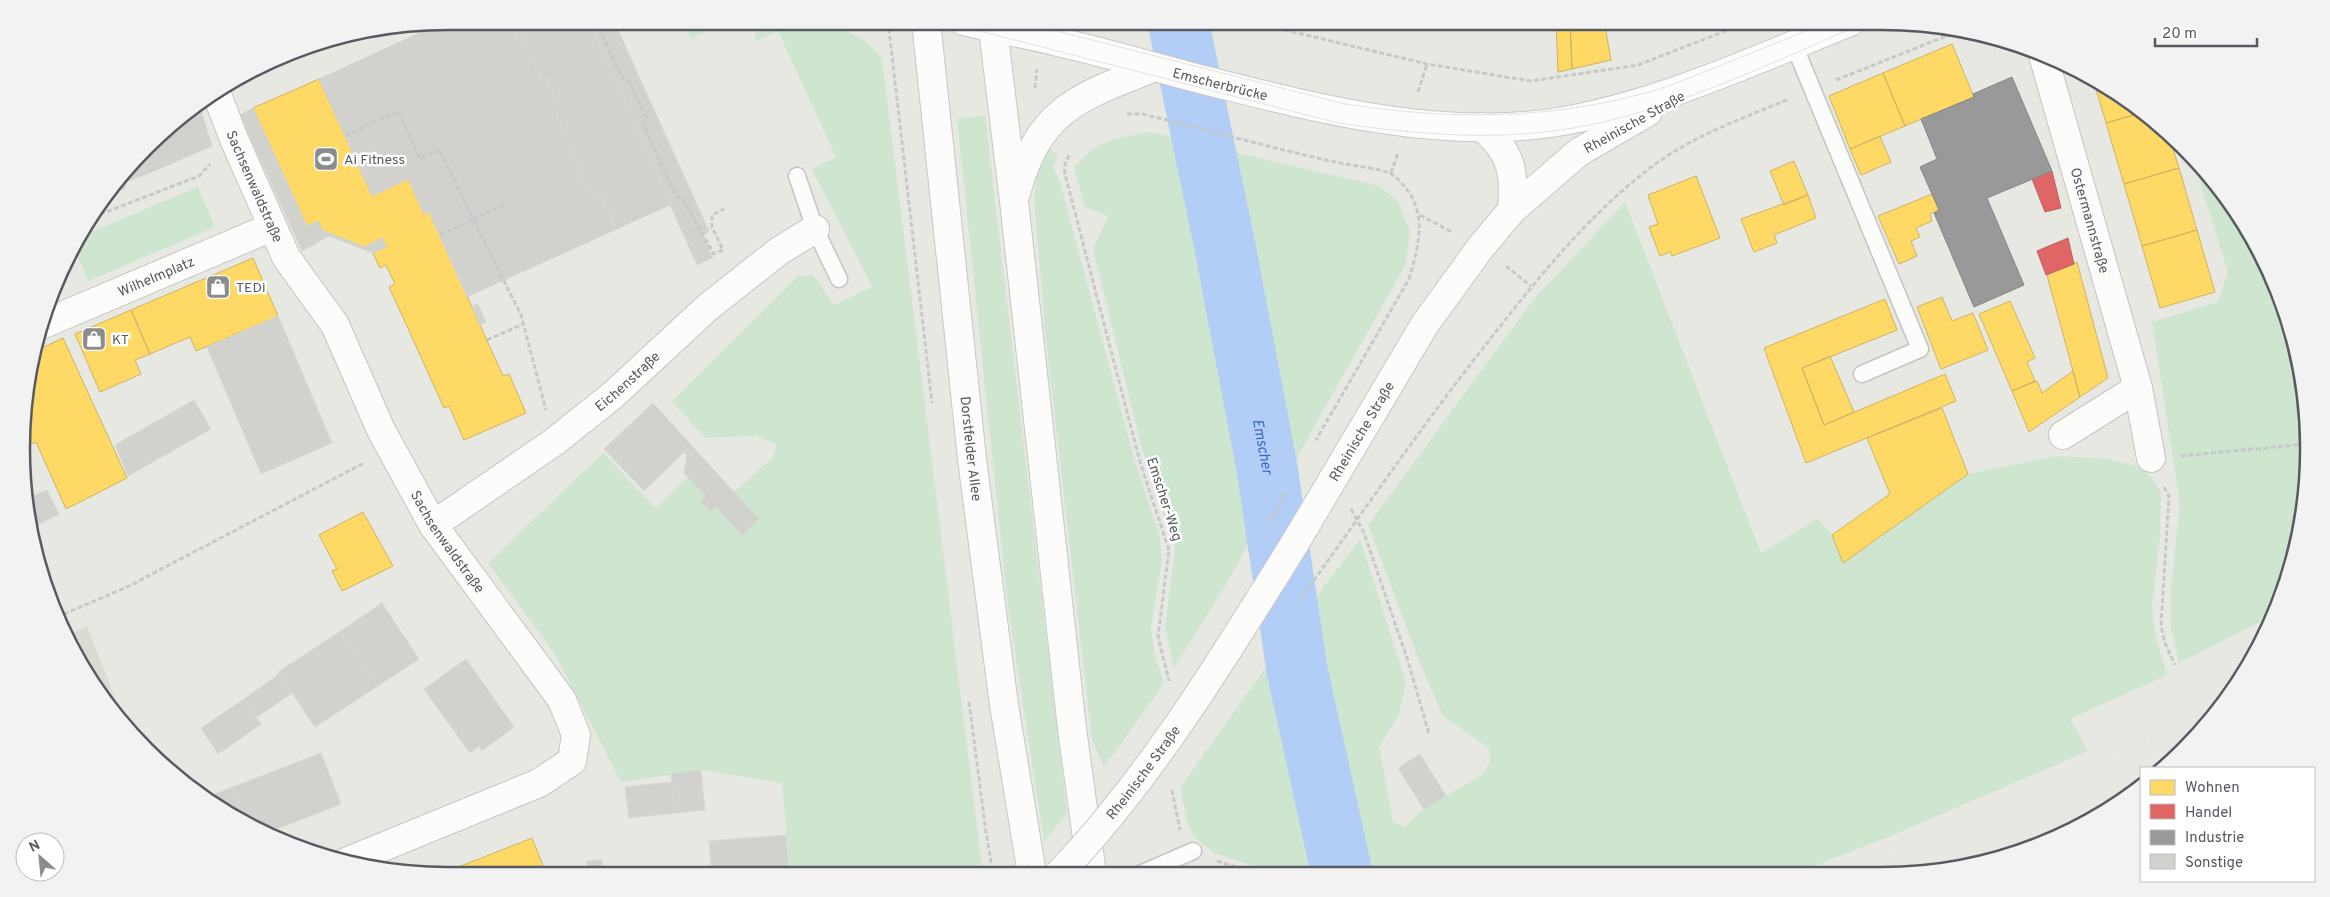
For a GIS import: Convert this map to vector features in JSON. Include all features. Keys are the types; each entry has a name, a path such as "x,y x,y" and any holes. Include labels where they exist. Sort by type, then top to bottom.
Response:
{"main road":[{"name":"Dorstfelder Allee","path":"927,30 972,459 1004,706 1031,867"},
{"path":"993,30 1014,201 1072,729 1091,867"},
{"name":"Emscherbrücke","path":"1011,30 1303,104 1408,123 1482,127"},
{"name":"Rheinische Straße","path":"1482,127 1550,123 1612,112 1737,68 1830,30"},
{"name":"Ostermannstraße","path":"2045,64 2138,388 2151,458"},
{"path":"1014,201 1024,164 1036,141 1052,120 1086,96 1155,67"},
{"name":"Rheinische Straße","path":"1066,867 1119,804 1208,682 1295,543 1425,324 1512,210 1579,152 1654,108 1737,68"},
{"name":"Sachsenwaldstraße","path":"219,99 234,139 286,257 335,325 391,450 433,524 562,700 576,735 572,761 539,783 358,857"},
{"path":"1482,127 1499,141 1511,164 1514,185 1512,210"},
{"name":"Wilhelmplatz","path":"50,321 272,227"},
{"name":"Eichenstraße","path":"433,524 554,442 613,396 708,307 779,251 815,229"},
{"path":"2063,436 2138,388"}],"lane":[{"path":"1794,45 1920,349 1862,374"},
{"path":"797,176 815,229 839,279"},
{"path":"1155,867 1193,850"}],"path":[{"path":"600,30 622,77 629,80 646,117 644,126 676,196 684,201 714,254 723,250 712,227 712,215 724,209"},
{"path":"889,30 898,116"},
{"path":"1280,30 1427,64 1531,81 1638,65 1728,30"},
{"path":"1305,593 1449,391 1531,286 1592,219 1651,168 1703,135 1813,89 1949,36"},
{"path":"1422,80 1427,64"},
{"path":"1035,88 1037,71"},
{"path":"345,136 398,111 420,159 440,150 473,219 505,279 523,324 554,442"},
{"path":"1122,114 1142,114 1314,157 1391,173 1411,195 1420,215 1418,250 1409,279 1316,441"},
{"path":"103,213 199,176 234,139"},
{"name":"Emscher-Weg","path":"1072,148 1066,161 1065,174 1140,462 1170,550 1158,636 1169,683"},
{"path":"1391,173 1396,158"},
{"path":"440,235 507,204"},
{"path":"487,340 523,324"},
{"path":"2175,665 2165,643 2161,626 2169,496 2151,458 2300,445"},
{"path":"64,614 127,587 391,450"},
{"path":"1334,478 1364,533 1408,662 1429,734"},
{"path":"1286,493 1291,484"},
{"path":"1172,789 1179,827 1184,840 1193,850 1206,859 1234,867"}],"shaded area":[{"path":"87,626 118,705 86,658 72,632"}],"green space":[{"path":"686,30 710,30 691,39"},
{"path":"757,30 843,30 871,46 882,59 982,867 789,867 782,783 701,770 621,782 555,654 488,563 603,453 656,508 688,477 706,496 700,501 709,512 716,507 742,535 759,520 734,492 773,457 777,445 756,436 705,438 672,401 798,276 813,275 834,305 872,287 812,169 836,157 778,31 754,42"},
{"path":"985,115 1067,814 1044,841 1008,607 957,119"},
{"path":"1152,132 1189,141 1215,244 1237,401 1259,524 1227,583 1174,668 1165,628 1175,547 1142,449 1093,249 1108,216 1085,207 1074,167 1093,150 1109,141"},
{"path":"1215,148 1379,186 1398,201 1410,231 1406,264 1276,495 1246,334 1249,315"},
{"path":"1049,149 1058,156 1053,166 1060,182 1135,462 1159,533 1162,561 1151,627 1155,655 1164,684 1104,767 1092,740 1045,330 1034,198 1038,170"},
{"path":"2198,175 2214,194 2244,239 2257,263 2278,314 2286,340 2296,394 2300,448 2299,476 2292,530 2286,557 2263,621 2179,663 2171,628 2171,587 2180,505 2152,322 2218,302 2228,272"},
{"path":"198,187 215,227 88,281 77,255 90,232"},
{"path":"1625,202 1761,553 1818,518 1832,535 1844,562 1968,474 2057,456 2109,459 2143,468 2161,491 2160,537 2152,607 2155,634 2167,675 2070,719 2088,751 1888,837 1812,867 1355,867 1297,622 1360,539 1406,682 1399,715 1379,747 1393,821 1404,827 1424,809 1483,774 1490,762 1489,748 1443,716 1421,666 1368,525 1533,300"},
{"path":"1280,647 1335,867 1257,867 1214,853 1194,837 1188,824 1180,788"}],"building: Wohnen":[{"path":"1556,30 1570,30 1572,69 1558,72"},
{"path":"1570,30 1606,30 1611,60 1572,69"},
{"path":"1952,44 1974,97 1905,126 1883,73"},
{"path":"1883,73 1905,126 1850,149 1829,96"},
{"path":"319,79 372,196 408,179 424,214 429,212 503,376 509,374 526,413 464,440 449,406 444,408 389,287 395,284 386,265 380,268 373,253 386,247 382,238 364,247 322,230 318,221 307,226 253,108"},
{"path":"2096,89 2134,115 2106,123"},
{"path":"2134,115 2173,149 2179,168 2124,184 2106,123"},
{"path":"1880,136 1891,162 1861,175 1850,149"},
{"path":"1794,161 1808,195 1784,205 1770,171"},
{"path":"2179,168 2197,230 2142,246 2124,184"},
{"path":"1696,176 1720,238 1672,256 1670,252 1660,256 1649,227 1658,224 1648,195"},
{"path":"1932,194 1939,210 1930,214 1932,221 1916,228 1920,237 1911,241 1917,256 1899,264 1878,216"},
{"path":"1808,195 1816,218 1774,235 1777,243 1754,252 1741,219"},
{"path":"2197,230 2215,292 2160,308 2142,246"},
{"path":"253,258 278,316 196,351 190,337 150,354 131,310"},
{"path":"2077,262 2108,378 2080,397 2047,275"},
{"path":"1942,297 1952,321 1973,313 1988,350 1941,369 1917,307"},
{"path":"1885,299 1897,330 1802,368 1824,425 1945,374 1956,401 1806,463 1764,348"},
{"path":"2010,301 2035,358 2027,362 2035,381 2012,391 1979,314"},
{"path":"131,310 150,354 135,360 141,374 100,392 75,334"},
{"path":"63,338 127,478 66,509 36,442 30,445 34,394 42,348"},
{"path":"1830,356 1854,412 1824,425 1802,368"},
{"path":"2073,371 2080,397 2029,432 2012,391 2037,381 2042,393"},
{"path":"1942,408 1968,474 1843,563 1832,535 1890,494 1867,438"},
{"path":"363,512 393,566 342,591 332,571 337,569 319,535"},
{"path":"532,838 543,867 459,867"}],"building: Handel":[{"path":"2052,171 2061,208 2045,212 2032,179"},
{"path":"2068,238 2074,264 2046,275 2037,251"}],"building: Industrie":[{"path":"2012,77 2052,171 1987,198 2024,285 1974,307 1934,213 1939,210 1920,167 1937,159 1921,119 1974,97 1973,94"}],"building: Sonstige":[{"path":"513,30 593,30 672,204 617,229 601,195 595,197 589,185 585,187 576,166 579,164 556,114 562,112 546,78 541,80 520,34 516,36"},
{"path":"513,30 516,36 520,34 541,80 546,78 562,112 556,114 579,164 576,166 585,187 589,185 595,197 601,195 617,229 467,297 429,212 424,214 408,179 372,196 319,79 424,31"},
{"path":"593,30 618,30 703,218 681,229 670,205 672,204"},
{"path":"253,108 307,226 318,221 322,230 364,247 382,238 386,247 373,253 329,236 302,251 240,115"},
{"path":"201,111 212,146 147,174 143,164 173,134"},
{"path":"143,164 147,174 126,182"},
{"path":"126,182 125,189 119,190"},
{"path":"703,218 709,231 703,235 713,258 697,265 681,229"},
{"path":"478,304 486,322 480,325 472,306"},
{"path":"278,316 332,443 261,474 207,347"},
{"path":"194,400 211,429 128,476 115,445"},
{"path":"653,403 691,445 644,491 604,449"},
{"path":"691,445 759,519 742,535 716,507 710,512 700,501 706,496 684,473 687,456 684,453"},
{"path":"47,490 59,514 37,525 33,496"},
{"path":"382,603 419,659 378,686 341,631"},
{"path":"341,631 378,686 315,727 278,672"},
{"path":"466,659 514,727 482,751 479,746 470,753 424,689"},
{"path":"279,674 292,693 257,717 244,699"},
{"path":"244,699 261,724 218,754 201,728"},
{"path":"321,753 341,804 276,830 244,814 233,787"},
{"path":"1420,754 1446,796 1424,809 1398,768"},
{"path":"701,770 705,810 675,813 671,774"},
{"path":"672,782 675,813 629,818 625,787"},
{"path":"233,787 244,814 239,811 214,795"},
{"path":"786,835 788,867 711,867 709,841"},
{"path":"602,860 602,867 587,867 587,861"}],"waterway":[{"name":"Emscher","path":"1180,30 1224,242 1267,468 1297,670 1340,867"}],"tram line":[{"path":"976,30 1338,123 1400,131 1461,135 1523,134 1554,131 1621,118 1693,95 1848,30"},
{"path":"1053,30 1345,104 1421,113 1460,115 1498,115 1574,108 1649,92 1675,84 1807,30"}],"railway":[{"path":"1862,867 2023,799 2207,711"}],"place":[{"name":"Ai Fitness","path":"326,159"},
{"name":"TEDi","path":"218,287"},
{"name":"KT","path":"94,339"}]}
